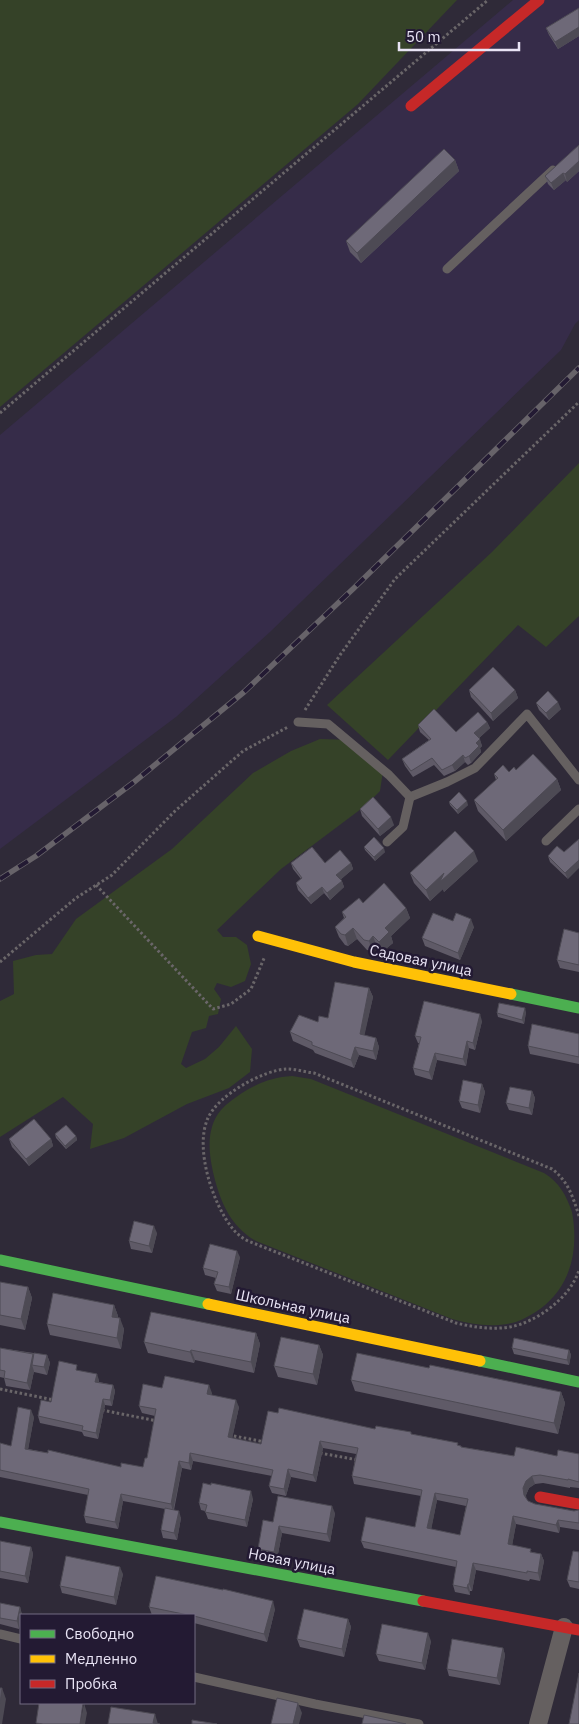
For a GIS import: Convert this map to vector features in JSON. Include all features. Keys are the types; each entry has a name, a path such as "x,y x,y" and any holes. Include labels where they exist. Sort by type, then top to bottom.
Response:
{"street":[{"path":"410,106 539,0"},
{"name":"Садовая улица","path":"258,936 354,962 579,1008"},
{"name":"Школьная улица","path":"0,1260 579,1382"},
{"path":"540,1497 579,1504"},
{"name":"Новая улица","path":"0,1522 572,1628"},
{"path":"538,1724 572,1628"}],"lane":[{"path":"447,269 557,167"},
{"path":"410,797 476,768 527,714 579,780"},
{"path":"298,722 328,724 389,775 410,797"},
{"path":"387,842 404,827 410,797"},
{"path":"546,841 579,809"},
{"path":"0,1634 20,1639"},
{"path":"195,1677 419,1724"}],"path":[{"path":"0,413 488,0"},
{"path":"0,962 76,898 112,875 175,811 243,751 298,722 340,655 395,579 579,402"},
{"path":"96,885 213,1009 232,1004 251,989 273,940"},
{"path":"579,1216 569,1189 560,1175 552,1169 314,1073 287,1070 259,1077 222,1100 213,1109 205,1128 203,1138 204,1156 213,1191 237,1234 248,1241 456,1323 472,1327 494,1328 511,1327 524,1323 561,1299 574,1283 579,1270"},
{"path":"574,1283 579,1285"},
{"path":"0,1390 58,1401"},
{"path":"96,1409 164,1422"},
{"path":"222,1434 270,1443"},
{"path":"318,1453 366,1462"}],"shaded area":[{"path":"513,0 579,0 579,320 561,350 270,632 176,717 0,849 0,435"}],"green space":[{"path":"0,0 457,0 358,104 0,407"},
{"path":"579,463 579,616 546,647 518,625 388,760 327,705 492,552"},
{"path":"320,739 351,740 383,771 380,791 365,806 281,869 217,930 223,937 236,937 247,945 251,964 245,981 231,987 217,983 214,989 221,999 218,1014 209,1016 206,1028 192,1032 181,1064 186,1068 205,1059 219,1047 236,1026 252,1049 250,1072 229,1088 187,1104 124,1138 90,1149 93,1124 63,1097 0,1137 0,1001 14,994 13,961 36,955 52,954 76,919 172,849 253,773 291,751"},
{"path":"292,1076 311,1079 544,1173 554,1181 565,1195 572,1212 574,1240 573,1253 566,1278 551,1300 534,1313 508,1324 476,1324 460,1321 256,1241 242,1231 231,1218 223,1203 212,1168 210,1137 215,1118 228,1103 254,1086 266,1081"}],"building":[{"path":"579,8 579,27 555,42 546,28"},
{"path":"579,145 579,161 565,174 563,173 551,183 545,176"},
{"path":"444,149 455,160 357,253 346,241"},
{"path":"493,667 515,690 491,713 469,690"},
{"path":"548,691 558,702 546,713 536,703"},
{"path":"434,709 456,732 478,712 487,722 474,733 480,739 476,743 479,746 469,756 465,758 463,755 452,765 442,770 432,758 411,771 402,759 431,739 418,725"},
{"path":"533,754 557,779 503,830 474,800 498,778 494,774 503,765 509,772 514,767 516,770"},
{"path":"459,792 467,801 457,810 449,802"},
{"path":"373,797 391,817 378,829 360,809"},
{"path":"455,831 474,851 440,882 444,873 426,890 410,873"},
{"path":"374,837 384,848 374,857 364,847"},
{"path":"579,839 579,860 565,873 548,856 557,846 564,852"},
{"path":"312,847 325,863 340,850 351,863 336,875 342,881 327,893 322,887 308,898 296,883 302,878 291,863"},
{"path":"384,883 406,908 385,928 389,932 379,942 373,936 369,941 364,940 353,928 345,935 341,934 335,927 346,917 342,912 359,898 363,903"},
{"path":"433,913 453,921 456,913 471,919 458,953 422,938"},
{"path":"564,929 579,933 579,965 557,960"},
{"path":"335,982 369,988 360,1034 376,1038 373,1051 355,1047 351,1060 312,1045 312,1042 290,1032 299,1015 318,1022 319,1016 328,1018"},
{"path":"424,1001 480,1014 473,1043 467,1041 463,1059 435,1053 429,1072 413,1068 421,1037 415,1036"},
{"path":"499,1003 525,1008 522,1020 497,1013"},
{"path":"532,1024 579,1034 579,1057 528,1046"},
{"path":"463,1080 482,1084 478,1105 459,1101"},
{"path":"510,1087 532,1091 529,1108 506,1103"},
{"path":"34,1119 51,1139 26,1159 9,1139"},
{"path":"66,1125 76,1136 65,1146 55,1134"},
{"path":"134,1221 154,1226 149,1246 129,1241"},
{"path":"210,1244 237,1251 229,1287 214,1284 218,1272 203,1268"},
{"path":"0,1282 28,1287 21,1319 0,1315"},
{"path":"53,1293 114,1305 112,1317 120,1318 117,1338 47,1324"},
{"path":"151,1312 256,1333 251,1362 144,1342"},
{"path":"281,1337 319,1345 313,1374 274,1366"},
{"path":"514,1338 569,1350 567,1360 512,1348"},
{"path":"0,1348 33,1354 27,1383 4,1378 5,1371 0,1370"},
{"path":"34,1353 47,1355 44,1367 32,1365"},
{"path":"357,1353 429,1368 430,1365 561,1392 554,1423 351,1380"},
{"path":"59,1361 77,1365 76,1370 97,1374 95,1382 113,1385 110,1400 103,1399 96,1433 82,1430 83,1426 38,1416 41,1400 51,1402"},
{"path":"165,1376 209,1385 207,1394 236,1400 228,1437 261,1444 268,1411 278,1413 279,1408 375,1429 376,1426 411,1432 411,1434 458,1443 457,1445 461,1447 514,1456 516,1447 557,1456 558,1450 579,1454 579,1482 540,1475 532,1476 526,1481 523,1488 524,1495 528,1501 535,1504 574,1511 579,1510 579,1523 558,1520 556,1525 513,1516 508,1544 531,1549 530,1552 541,1554 538,1573 527,1571 527,1573 473,1563 467,1588 453,1585 457,1561 361,1541 366,1517 415,1527 422,1490 352,1476 358,1448 320,1441 313,1475 288,1469 284,1489 269,1486 273,1470 190,1453 189,1463 179,1461 171,1504 121,1494 115,1522 84,1516 89,1489 0,1470 0,1443 11,1446 18,1407 31,1410 25,1449 48,1453 48,1450 121,1467 121,1463 143,1467 145,1458 147,1458 156,1409 139,1406 143,1384 162,1388","holes":["435,1493 468,1499 460,1535 427,1528"]},
{"path":"203,1483 251,1491 245,1520 205,1512 207,1505 199,1503"},
{"path":"278,1496 332,1506 327,1534 279,1526 274,1552 258,1549 263,1520 273,1522"},
{"path":"165,1508 179,1511 174,1533 161,1530"},
{"path":"0,1541 31,1547 25,1576 0,1571"},
{"path":"573,1551 579,1552 579,1582 567,1580"},
{"path":"66,1556 120,1567 114,1597 60,1586"},
{"path":"156,1576 273,1601 264,1634 195,1616 195,1614 183,1614 149,1607"},
{"path":"0,1603 20,1607 17,1621 0,1618"},
{"path":"304,1609 348,1619 342,1649 297,1639"},
{"path":"382,1624 428,1633 422,1663 376,1654"},
{"path":"452,1639 503,1648 497,1678 447,1669"},
{"path":"579,1673 579,1724 569,1724"},
{"path":"0,1688 2,1688 0,1704"},
{"path":"277,1698 298,1703 293,1724 271,1724"},
{"path":"39,1704 83,1704 80,1724 36,1723"},
{"path":"111,1707 155,1714 153,1723 160,1724 108,1724"},
{"path":"364,1715 406,1724 362,1724"},
{"path":"192,1720 217,1724 192,1724"}],"railway":[{"path":"0,879 36,856 134,782 244,692 354,588 579,368"}],"traffic: fast":[{"path":"511,994 579,1008"},
{"path":"0,1260 208,1304"},
{"path":"480,1361 579,1382"},
{"path":"0,1522 423,1601"}],"traffic: slow":[{"path":"258,936 354,962 511,994"},
{"path":"208,1304 480,1361"}],"traffic: jam":[{"path":"411,106 539,0"},
{"path":"540,1497 579,1504"},
{"path":"423,1601 579,1630"}]}
